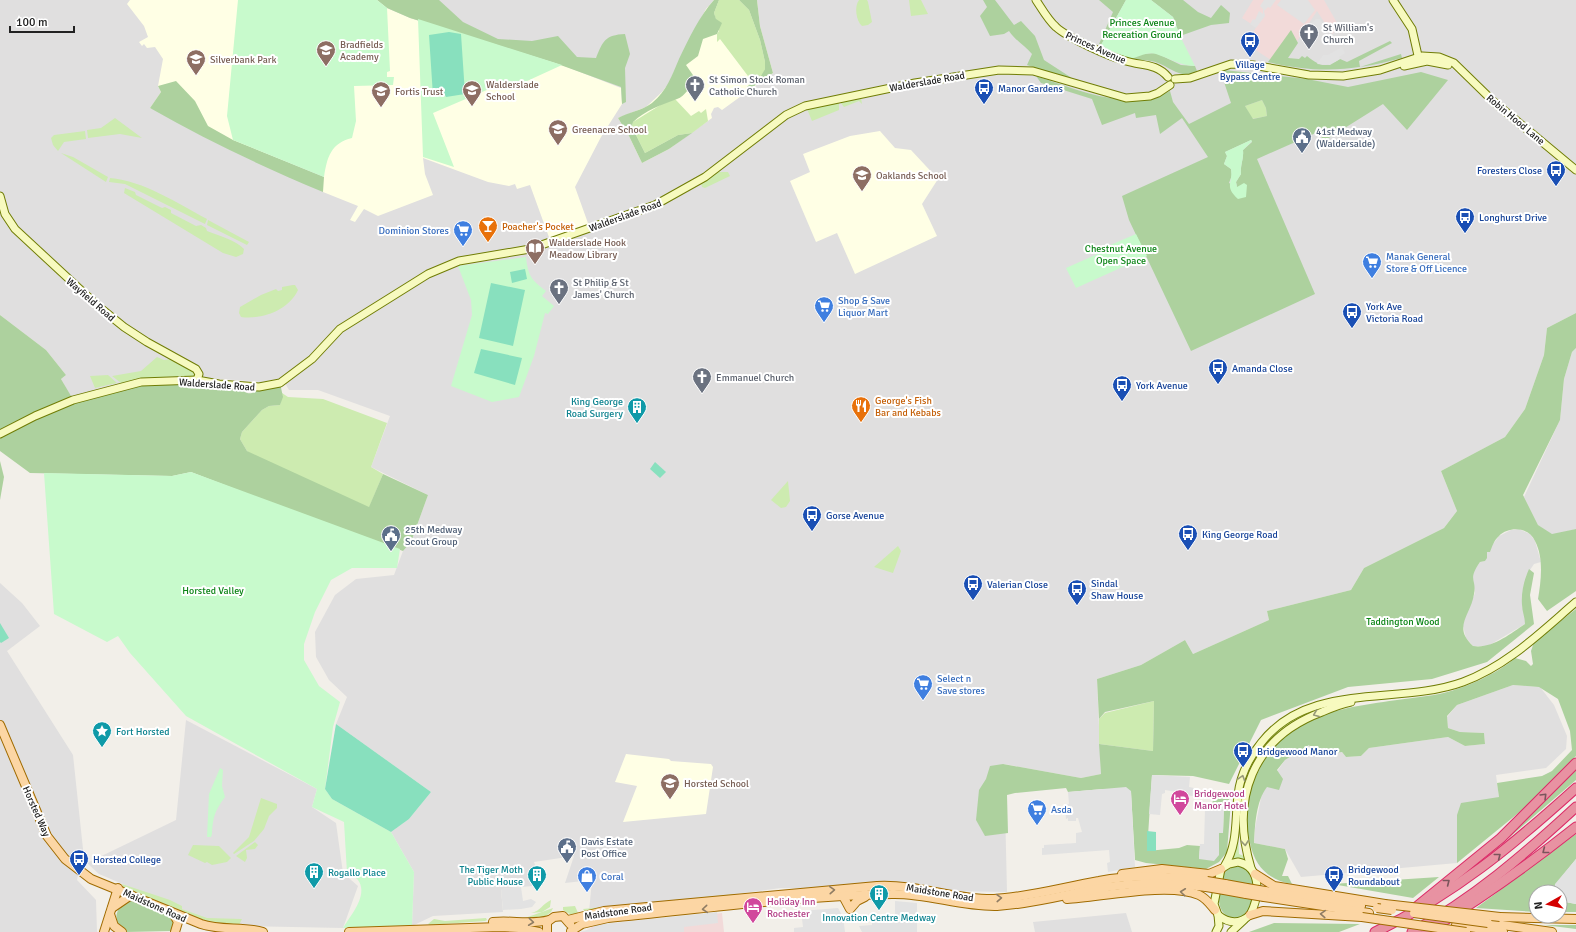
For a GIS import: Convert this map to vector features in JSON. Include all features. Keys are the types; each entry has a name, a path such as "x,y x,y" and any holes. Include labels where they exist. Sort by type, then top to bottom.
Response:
{"highway":[{"path":"1407,916 1422,901 1472,862 1515,825 1576,763"},
{"path":"1375,932 1407,916 1473,875 1520,838 1576,788"},
{"path":"1412,932 1443,914 1491,881 1525,853 1576,807"},
{"path":"1426,932 1488,893 1576,827"}],"main road":[{"name":"Horsted Way","path":"0,724 47,836 56,849 70,864 91,878 118,888"},
{"path":"1100,881 1105,878 1150,870 1175,869 1209,874 1223,867"},
{"path":"1253,871 1274,886 1445,917 1552,932"},
{"name":"Maidstone Road","path":"549,920 558,916 568,920 604,911 840,889 904,886 974,898 992,899 1045,892 1100,881 1171,878 1264,894"},
{"path":"103,883 111,893 114,926 122,932"},
{"path":"1037,901 1130,884 1207,884"},
{"path":"97,932 105,928 118,888"},
{"name":"Maidstone Road","path":"118,888 173,913 212,927 263,932"},
{"path":"1037,901 1140,891 1167,891 1200,895 1217,912"},
{"path":"843,896 850,909 857,901 870,894"},
{"name":"Maidstone Road","path":"570,932 582,924 608,918 870,894 907,894 973,906 1011,905 1037,901"},
{"path":"1264,894 1500,917"},
{"path":"1264,894 1366,915 1466,932"},
{"path":"112,908 120,901 131,895"},
{"path":"1247,918 1263,911 1366,915 1503,932"},
{"path":"173,913 178,922 175,932"},
{"path":"1445,917 1576,919"},
{"path":"465,927 507,920 537,923 549,920"},
{"path":"547,932 546,926 549,920"},
{"path":"568,920 570,924 570,932"},
{"path":"349,932 465,927 512,927 539,932"}],"street":[{"name":"Princes Avenue","path":"1036,0 1052,22 1064,33 1118,59 1134,64 1155,66 1171,80"},
{"path":"1393,0 1412,29 1419,60"},
{"name":"Walderslade Road","path":"0,434 44,412 92,394 147,381 197,380 219,384 259,387 284,382 312,360 340,329 428,274 459,260 530,249 655,205 705,177 786,115 805,106 915,82 1000,70 1033,72 1126,98 1150,96 1158,93 1171,80 1190,78 1231,64 1315,76 1343,76 1387,70 1419,60"},
{"name":"Robin Hood Lane","path":"1419,60 1437,62 1457,68 1576,170"},
{"name":"Wayfield Road","path":"0,196 3,210 9,221 26,239 98,306 124,327 155,347 196,369 199,374 197,380"},
{"path":"1216,932 1219,926 1214,898 1223,867 1234,846 1238,794 1243,775 1248,762 1262,742 1283,722 1311,707 1347,699 1380,697 1437,690 1476,677 1521,649 1576,602"},
{"path":"1231,932 1247,918 1257,886 1245,840 1245,802 1252,774 1264,752 1282,733 1308,717 1338,706 1380,697"},
{"path":"1223,867 1238,862 1253,871"},
{"path":"1217,912 1229,922 1247,918"}],"shaded area":[{"path":"0,0 1576,0 1576,313 1547,328 1544,355 1525,409 1505,437 1441,471 1457,511 1444,528 1364,568 1351,590 1267,611 1269,620 1193,654 1185,640 1141,665 1097,679 1101,774 1081,778 1004,764 1007,892 781,888 589,912 592,880 565,883 574,856 534,862 543,885 501,889 503,912 433,916 412,926 414,872 391,832 409,819 431,792 336,724 347,697 329,680 316,657 315,632 335,595 356,579 394,575 403,551 411,542 428,495 371,467 390,416 318,390 289,390 282,378 262,382 193,377 142,378 71,397 61,379 66,375 46,350 0,315"},
{"path":"130,0 377,0 387,8 410,18 562,65 621,88 622,104 601,137 575,187 589,226 550,240 530,185 517,189 515,184 509,186 488,182 423,158 425,174 433,195 378,216 364,209 355,222 350,220 358,206 323,192 323,176 150,108 161,92 158,86 163,59 155,47 147,48 144,44 142,46 139,42 148,37 144,26 127,4"},
{"path":"714,0 757,0 760,26 773,73 722,110 718,107 714,108 711,114 712,118 669,149 642,163 629,136 618,118 646,107 662,92 669,83 685,48 706,9"},
{"path":"1253,0 1324,0 1340,28 1332,34 1317,11 1288,55 1274,62 1248,45 1256,27 1242,18"},
{"path":"1264,0 1276,0 1270,8 1268,7 1264,11 1265,16 1256,28 1250,24 1253,19 1255,20 1259,11 1263,14 1263,9 1260,6"},
{"path":"1281,0 1308,0 1315,10 1304,24 1277,5"},
{"path":"1316,19 1320,19 1325,28 1316,34 1314,32 1311,33 1307,27"},
{"path":"1342,47 1345,53 1339,57 1340,59 1330,65 1317,64 1323,55 1328,55"},
{"name":"Oaklands School","path":"880,131 895,148 911,150 938,179 922,204 937,236 855,274 837,233 816,242 790,181 810,172 803,154 850,136"},
{"path":"1576,348 1576,529 1552,535 1538,525 1524,497 1560,420 1564,379 1572,352"},
{"path":"1519,529 1530,534 1535,541 1541,562 1534,564 1526,576 1522,606 1525,615 1525,624 1488,646 1473,646 1466,638 1463,626 1463,621 1475,593 1472,573 1480,562 1485,561 1487,552 1499,536 1511,530"},
{"path":"0,583 22,603 40,626 7,651 73,755 83,849 77,880 96,900 97,932 0,932"},
{"path":"1513,685 1540,687 1554,705 1567,736 1566,749 1546,768 1496,775 1499,797 1457,815 1457,863 1301,877 1285,849 1254,843 1255,828 1262,793 1285,760 1309,745 1314,756 1342,752 1346,757 1361,756 1369,748 1448,737 1465,746 1485,744 1484,733 1460,732 1448,728 1447,717 1457,705"},
{"path":"186,720 317,789 312,807 336,823 343,873 358,886 343,928 237,926 189,920 189,912 99,874 87,863 176,820"},
{"name":"Horsted School","path":"626,754 669,759 671,761 711,764 713,767 706,814 623,822 637,786 615,782"},
{"path":"1152,775 1190,777 1189,787 1194,788 1193,796 1182,795 1182,799 1177,799 1177,792 1165,790 1165,793 1162,794 1160,815 1149,814"},
{"path":"1126,787 1131,791 1135,867 1108,872 1107,863 1110,862 1109,850 1042,855 1042,848 1044,848 1044,845 1076,843 1076,833 1082,832 1078,818 1076,818 1076,821 1068,821 1068,818 1066,819 1065,805 1069,804 1068,792"},
{"path":"1209,804 1224,804 1223,833 1219,833 1219,855 1214,861 1199,859 1200,844 1204,844 1205,809"},
{"path":"1576,859 1576,904 1568,902 1568,884 1555,884"},
{"path":"521,887 523,901 531,899 536,902 532,907 503,910 501,889"},
{"path":"895,901 917,903 917,932 862,932 859,926 872,925 872,920 895,919"},
{"path":"838,908 843,917 845,932 794,932 794,928 803,927 801,911"},
{"path":"717,912 718,923 684,927 684,932 580,932 594,928 594,925"},
{"path":"722,913 724,932 584,932 592,927"},
{"path":"1126,913 1132,932 1035,932 1033,922"}],"green space":[{"name":"Bradfields Academy","path":"238,0 377,0 387,8 390,71 387,72 387,77 394,77 393,85 354,86 356,121 352,138 339,143 331,152 324,177 233,140 227,116"},
{"path":"377,0 439,0 463,22 498,39 532,41 558,36 577,57 596,58 606,40 613,36 625,34 630,54 625,68 626,102 622,104 621,87 555,63 410,18 387,8"},
{"path":"714,0 719,0 714,13 716,19 722,23 717,34 703,39 698,56 686,65 695,78 690,87 680,98 643,114 633,122 632,127 645,153 678,135 692,133 669,149 642,163 629,136 618,118 648,106 662,93 695,28"},
{"path":"719,0 739,0 749,10 760,40 765,62 765,69 762,76 753,75 751,80 720,39 717,42 717,34 719,31 714,13"},
{"path":"739,0 757,0 760,26 773,73 747,91 747,87 751,83 753,74 761,76 765,69 765,62 760,40 749,10"},
{"path":"859,0 867,0 868,2 872,22 868,25 862,26 858,21 856,10"},
{"path":"909,0 921,0 928,14 911,16"},
{"path":"983,0 995,0 1014,25 1021,21 1035,36 1044,60 1081,84 1027,65 1032,54 1009,31 1004,34 990,36 980,16 987,7"},
{"path":"1099,0 1126,0 1101,45 1099,44 1113,12"},
{"name":"Princes Avenue Recreation Ground","path":"1126,0 1151,0 1173,17 1180,36 1195,66 1180,63 1153,53 1126,59 1118,56 1101,45"},
{"path":"1151,0 1183,0 1198,12 1211,18 1221,5 1230,13 1229,23 1211,25 1180,36 1173,17"},
{"path":"418,19 562,65 514,87 489,89 433,113 454,167 423,157"},
{"path":"1291,30 1298,43 1288,58 1299,59 1302,56 1305,58 1307,56 1323,65 1330,64 1340,59 1347,62 1390,41 1392,43 1359,61 1360,67 1319,69 1286,66 1268,62"},
{"path":"449,32 461,34 465,94 446,97 445,95 433,96 429,35"},
{"path":"1156,53 1181,65 1195,66 1197,71 1181,74 1155,62 1129,59 1141,54"},
{"path":"1401,54 1402,58 1361,67"},
{"path":"1224,70 1307,79 1348,87 1421,72 1448,80 1407,130 1383,104 1324,141 1318,132 1257,159 1315,294 1191,351 1129,220 1122,196 1208,157 1182,118 1160,134 1156,115 1136,118 1135,113 1102,125 1092,99 1041,83 1036,76 1103,97 1120,99 1154,97 1170,91 1173,102 1189,124 1231,103 1223,79","holes":["1262,100 1266,108 1267,116 1253,119 1245,106","1251,140 1252,142 1243,150 1241,174 1236,182 1237,187 1229,183 1232,175 1231,169 1224,164 1227,156 1225,152"]},
{"path":"176,81 195,101 208,126 233,140 324,177 323,192 235,153 150,108 161,92 158,86"},
{"path":"861,98 862,104 859,101 844,107 840,102"},
{"path":"675,99 691,116 699,111 701,113 706,109 708,121 692,133 678,135 645,153 632,127 633,122 662,104"},
{"path":"1262,100 1266,108 1267,116 1252,119 1245,106"},
{"path":"839,103 839,110 812,121 807,109"},
{"path":"115,118 142,138 120,134 88,138 87,130 101,128"},
{"path":"85,131 86,139 64,142 58,151 53,145 51,138 54,135"},
{"path":"1251,140 1252,141 1243,150 1241,174 1236,182 1237,187 1244,183 1247,185 1246,197 1238,199 1230,188 1231,169 1224,164 1227,156 1225,152"},
{"path":"61,153 73,157 108,177 106,182"},
{"path":"718,172 728,172 730,176 705,188 702,187 701,183"},
{"path":"110,178 135,183 148,188 207,219 205,224 125,184 109,182"},
{"path":"125,188 135,192 136,195 162,208 165,207 171,210 171,213 196,226 201,225 206,228 207,231 236,243 244,249 243,254 236,257 223,253 124,193"},
{"path":"208,220 249,242 247,245 207,225"},
{"name":"Chestnut Avenue Open Space","path":"1136,234 1147,256 1076,288 1066,268 1102,252 1101,249"},
{"path":"526,257 531,277 546,291 542,296 554,306 548,314 545,313 534,356 519,397 492,402 451,386 472,315 471,300 458,266"},
{"path":"525,269 527,279 512,283 510,272"},
{"path":"491,283 525,290 513,346 479,338"},
{"path":"295,285 298,290 294,297 282,308 258,317 241,317 239,313 240,307 261,295 276,289 278,291 282,290 282,287"},
{"name":"Taddington Wood","path":"1576,313 1576,348 1572,352 1564,379 1560,420 1523,495 1538,525 1552,534 1576,529 1576,591 1547,611 1538,599 1541,577 1541,562 1535,541 1532,536 1524,531 1513,529 1503,533 1497,538 1490,552 1487,552 1487,558 1485,561 1480,562 1474,573 1475,589 1464,621 1464,633 1473,646 1487,645 1500,640 1525,624 1522,596 1524,582 1529,569 1534,573 1530,595 1534,624 1487,662 1432,679 1348,687 1261,720 1229,784 1193,776 1152,775 1147,851 1179,848 1187,845 1200,846 1199,859 1219,855 1219,832 1223,832 1224,804 1212,804 1213,800 1221,797 1227,797 1231,802 1227,852 1219,862 1206,869 1146,863 1135,860 1131,792 1103,789 1068,792 1066,788 1007,795 1008,833 985,836 976,820 979,790 986,779 990,766 1003,764 1081,778 1101,774 1099,744 1153,751 1154,701 1105,712 1099,719 1097,679 1141,665 1185,640 1193,654 1269,620 1267,611 1351,590 1364,568 1444,528 1457,511 1441,471 1505,437 1525,409 1544,355 1547,328"},
{"path":"0,315 46,350 66,375 61,379 74,401 157,380 238,386 248,393 253,392 259,387 280,383 283,397 280,405 269,406 262,410 242,432 240,439 247,451 369,507 383,474 428,495 411,542 403,551 321,522 191,472 172,476 30,473 0,451"},
{"path":"481,349 522,358 515,385 474,373"},
{"path":"157,357 164,360 171,359 194,371 196,375 193,377 148,378 121,383 112,376 141,371"},
{"path":"108,375 117,383 95,388 90,376"},
{"path":"282,393 288,397 323,399 387,423 371,467 383,474 369,508 255,457 247,451 240,439 242,432 262,410 269,406 280,405"},
{"path":"0,461 4,477 0,500"},
{"path":"655,462 666,472 660,478 650,469"},
{"name":"Horsted Valley","path":"191,472 400,549 397,568 352,568 331,580 315,612 304,644 304,660 319,686 340,702 333,727 325,789 332,799 391,832 414,872 412,926 343,928 360,899 361,886 357,879 347,873 344,822 312,807 317,789 186,716 130,653 118,636 107,642 54,614 44,473 172,476"},
{"path":"788,481 790,501 786,507 781,508 771,500"},
{"path":"898,546 901,551 893,573 874,567"},
{"path":"1576,609 1576,756 1538,797 1457,863 1457,815 1461,803 1499,797 1497,783 1542,776 1552,771 1572,750 1570,731 1558,699 1539,687 1513,685 1457,705 1447,716 1448,728 1460,732 1484,733 1485,744 1465,746 1448,737 1369,748 1361,756 1346,757 1342,752 1314,756 1309,745 1285,760 1277,770 1283,779 1279,790 1267,787 1260,799 1254,843 1285,849 1288,859 1282,876 1288,876 1292,884 1270,876 1259,865 1252,851 1248,834 1247,815 1249,796 1255,778 1266,755 1284,735 1303,723 1347,708 1439,694 1458,689 1499,670 1515,658 1526,661 1531,666 1533,664 1531,651 1534,642"},
{"path":"0,623 9,638 1,643 0,642"},
{"path":"1154,701 1153,751 1099,744 1099,719 1105,713"},
{"path":"1322,707 1326,708 1295,722 1272,740 1255,765 1248,780 1243,797 1241,794 1246,777 1260,750 1269,738 1292,720"},
{"path":"336,724 431,792 409,819 391,832 332,799 325,789"},
{"path":"220,768 223,770 222,786 225,797 215,814 211,837 207,837 209,794"},
{"path":"1576,768 1576,780 1489,855 1488,853 1526,819"},
{"path":"261,798 277,804 277,808 269,816 264,829 254,841 234,854 233,853 249,837"},
{"path":"1147,831 1156,832 1156,851 1147,851"},
{"path":"1238,832 1239,854 1244,856 1245,860 1233,858"},
{"path":"1576,834 1576,859 1556,884 1528,884 1528,911 1476,908"},
{"path":"255,842 258,845 255,849 246,850 247,858 245,862 236,856"},
{"path":"193,845 219,846 231,858 227,862 212,865 207,862 205,863 188,855"},
{"path":"1235,866 1249,871 1252,877 1252,885 1221,880 1225,871"},
{"path":"1439,877 1413,898 1332,884"},
{"path":"122,884 170,900 182,906 182,909 207,918 242,919 239,925 209,923 124,889"},
{"path":"1219,893 1252,898 1250,908 1246,914 1239,917 1229,916 1222,910"},
{"path":"735,894 735,896 585,912 583,909"},
{"path":"133,900 171,916 175,920 172,931 126,932 121,928 116,919 117,914 122,905"},
{"path":"551,900 550,907 542,912 531,913 537,911 545,903"},
{"path":"1568,902 1576,904 1576,912 1568,912"},
{"path":"575,906 578,913 573,916 563,910 563,907"},
{"path":"553,908 551,912 542,919 525,918"},
{"path":"486,918 487,920 485,921 428,924 434,919 445,921"},
{"path":"1274,923 1360,924 1339,932 1249,932"},
{"path":"1544,925 1576,925 1576,929"}],"place":[{"name":"St William's Church","path":"1309,50"},
{"name":"Village Bypass Centre","path":"1250,58"},
{"name":"Bradfields Academy","path":"326,67"},
{"name":"Silverbank Park","path":"196,76"},
{"name":"St Simon Stock Roman Catholic Church","path":"695,102"},
{"name":"Manor Gardens","path":"984,105"},
{"name":"Walderslade School","path":"472,107"},
{"name":"Fortis Trust","path":"381,108"},
{"name":"Greenacre School","path":"558,146"},
{"name":"41st Medway (Waldersalde)","path":"1302,154"},
{"name":"Foresters Close","path":"1556,187"},
{"name":"Oaklands School","path":"862,192"},
{"name":"Longhurst Drive","path":"1465,234"},
{"name":"Poacher's Pocket","path":"488,243"},
{"name":"Dominion Stores","path":"463,247"},
{"name":"Walderslade Hook Meadow Library","path":"535,265"},
{"name":"Manak General Store & Off Licence","path":"1372,279"},
{"name":"St Philip & St James' Church","path":"559,305"},
{"name":"Shop & Save Liquor Mart","path":"824,323"},
{"name":"York Ave Victoria Road","path":"1352,329"},
{"name":"Amanda Close","path":"1218,385"},
{"name":"Emmanuel Church","path":"702,394"},
{"name":"York Avenue","path":"1122,402"},
{"name":"George's Fish Bar and Kebabs","path":"861,423"},
{"name":"King George Road Surgery","path":"637,424"},
{"name":"Gorse Avenue","path":"812,532"},
{"name":"King George Road","path":"1188,551"},
{"name":"25th Medway Scout Group","path":"391,552"},
{"name":"Valerian Close","path":"973,601"},
{"name":"Sindal Shaw House","path":"1077,606"},
{"name":"Select n Save stores","path":"923,701"},
{"name":"Fort Horsted","path":"102,748"},
{"name":"Bridgewood Manor","path":"1243,768"},
{"name":"Horsted School","path":"670,800"},
{"name":"Bridgewood Manor Hotel","path":"1180,816"},
{"name":"Asda","path":"1037,826"},
{"name":"Davis Estate Post Office","path":"567,864"},
{"name":"Horsted College","path":"79,876"},
{"name":"Rogallo Place","path":"314,889"},
{"name":"The Tiger Moth Public House","path":"537,892"},
{"name":"Bridgewood Roundabout","path":"1334,892"},
{"name":"Coral","path":"587,893"},
{"name":"Innovation Centre Medway","path":"879,911"},
{"name":"Holiday Inn Rochester","path":"753,924"}]}
